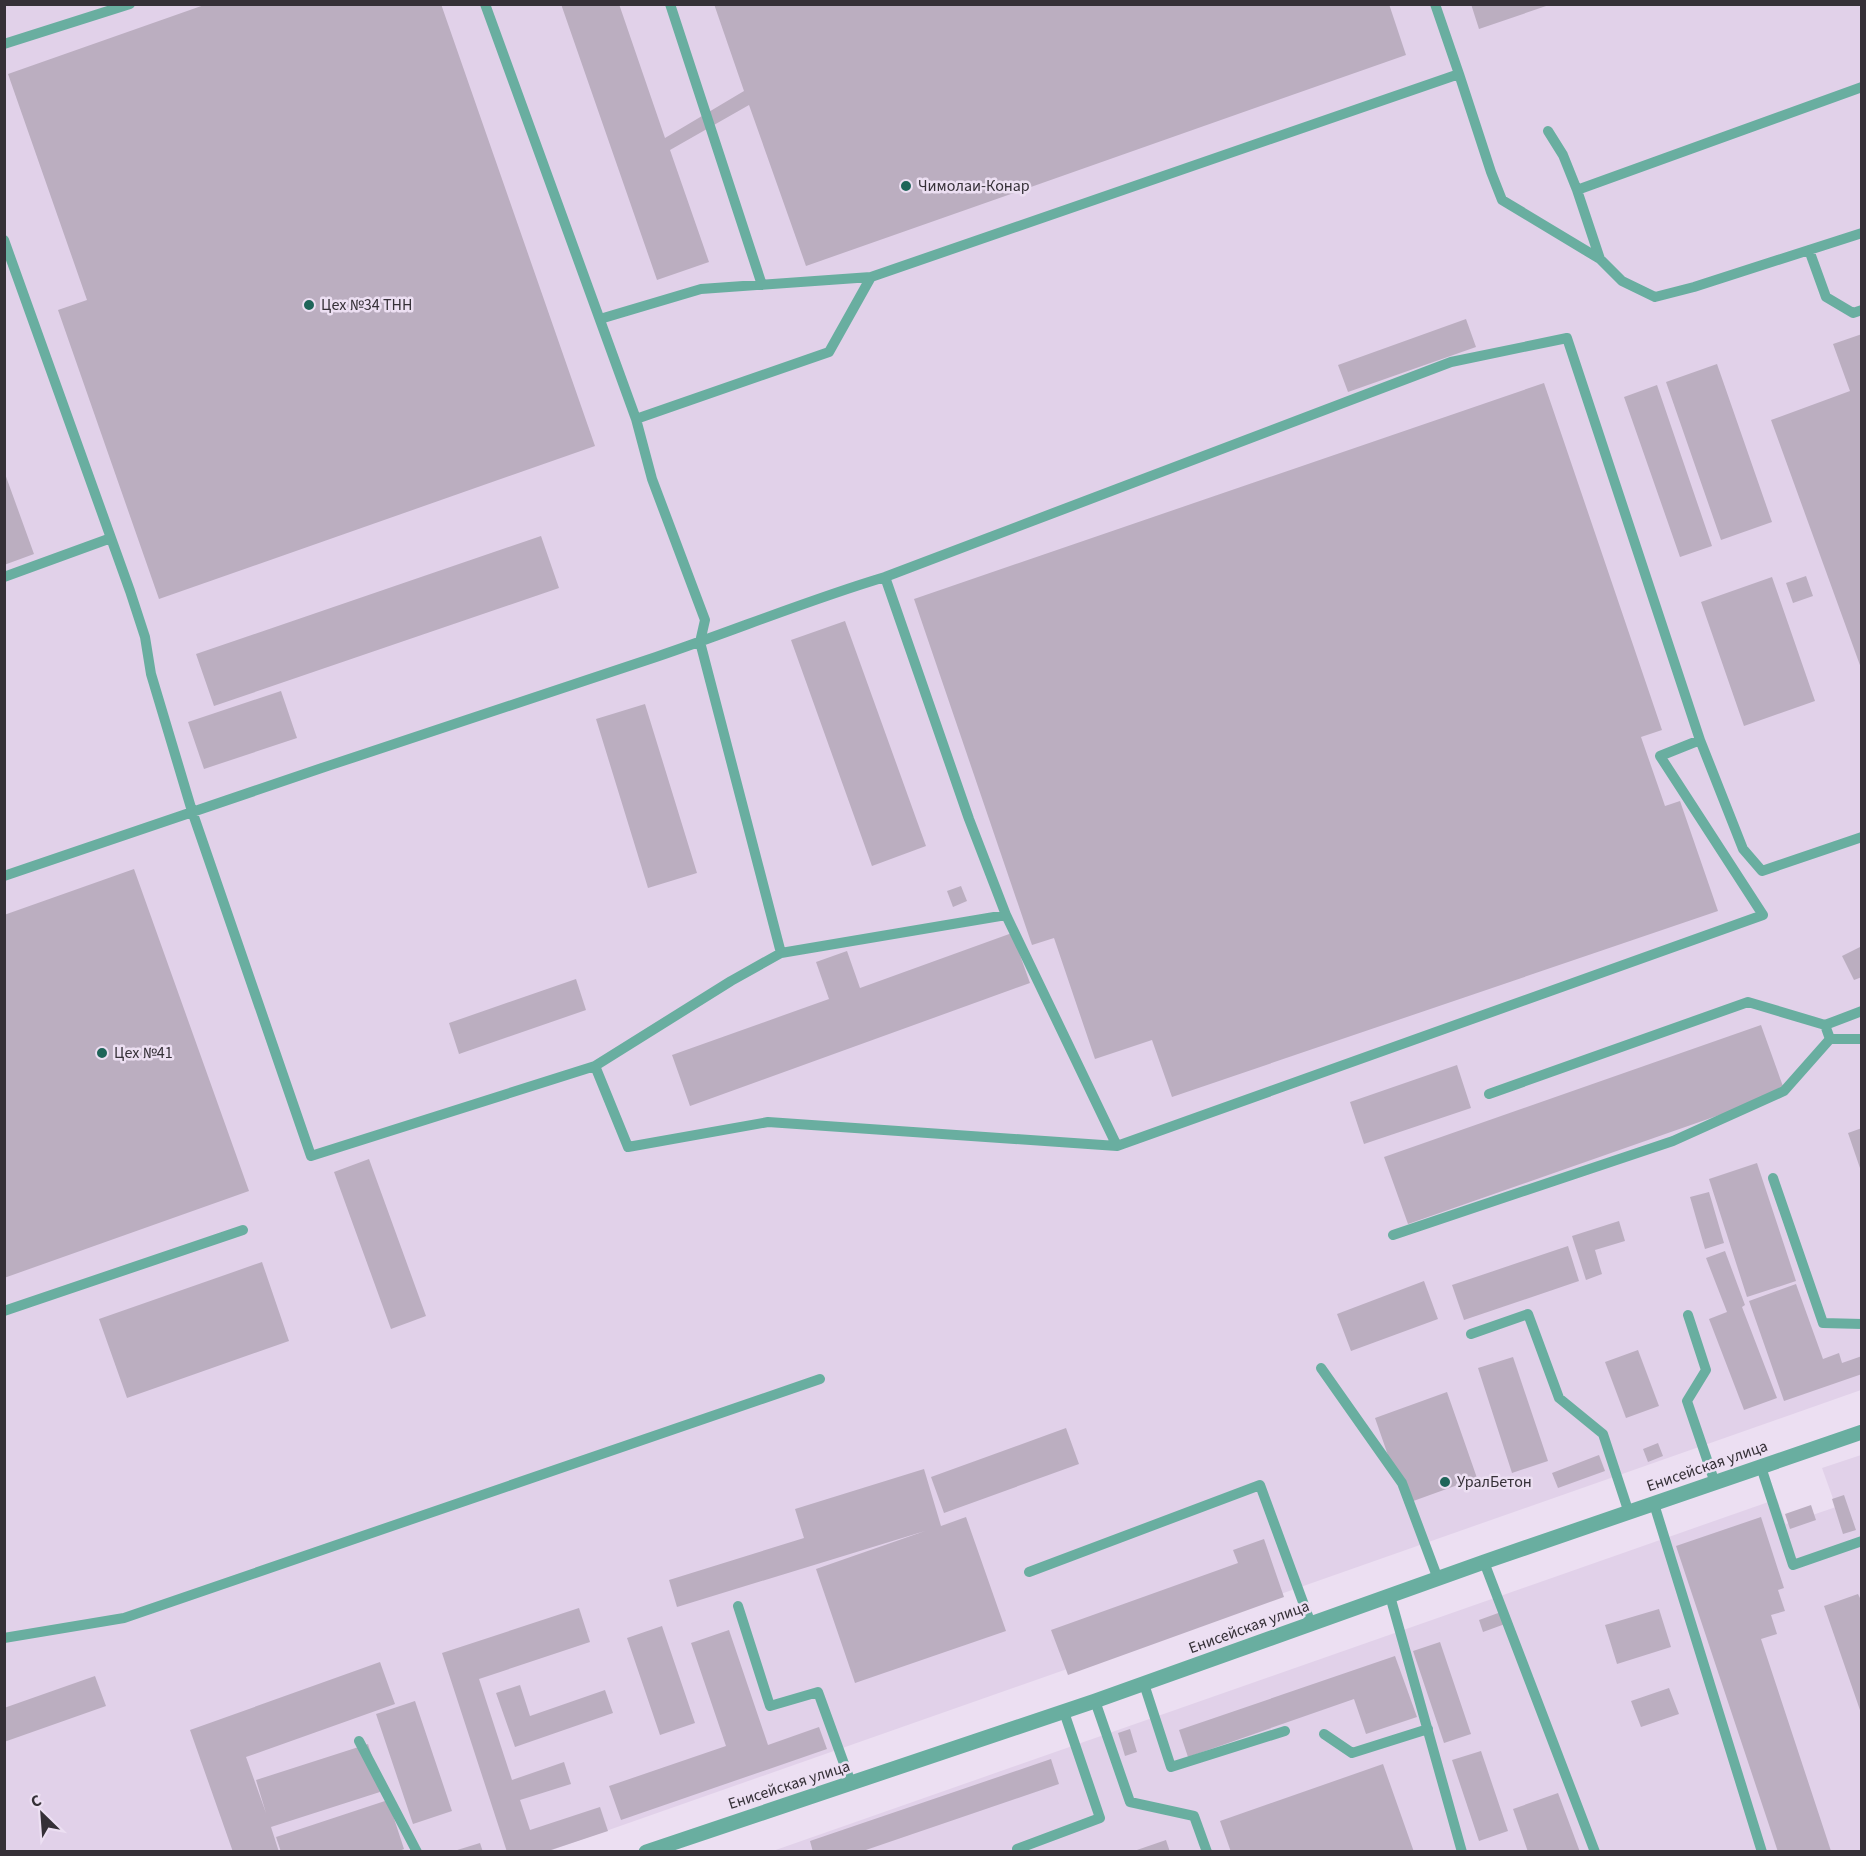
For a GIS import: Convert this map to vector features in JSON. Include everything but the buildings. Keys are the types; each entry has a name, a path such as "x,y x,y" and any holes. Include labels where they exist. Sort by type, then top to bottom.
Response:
{"street":[{"name":"Енисейская улица","path":"646,1851 1064,1712 1484,1562 1862,1432"}],"lane":[{"path":"4,44 130,4"},
{"path":"485,4 636,419 652,479 705,620 700,642 781,953"},
{"path":"670,4 762,285"},
{"path":"1434,4 1502,200 1600,259 1622,281 1655,297 1694,287 1862,233"},
{"path":"600,320 701,289 871,277 1459,74"},
{"path":"1577,190 1862,87"},
{"path":"1548,131 1563,155 1600,259"},
{"path":"4,240 145,637 151,674 192,811 311,1156 595,1066 731,981 781,953 1006,915"},
{"path":"1809,250 1826,297 1853,313 1862,310"},
{"path":"636,419 829,352 871,277"},
{"path":"4,876 700,642 847,588 885,577 1451,362 1566,338 1700,740 1743,849 1762,871 1862,837"},
{"path":"4,577 111,538"},
{"path":"885,577 969,819 1006,915 1117,1146"},
{"path":"595,1066 628,1147 768,1122 1117,1146 1763,915 1660,756 1700,740"},
{"path":"1489,1094 1748,1002 1825,1025 1862,1011"},
{"path":"1825,1025 1830,1039"},
{"path":"1393,1235 1673,1141 1784,1091 1830,1039 1862,1039"},
{"path":"1773,1179 1823,1323 1862,1324"},
{"path":"4,1311 243,1230"},
{"path":"1471,1334 1528,1314 1559,1398 1603,1434 1629,1513"},
{"path":"1688,1315 1706,1370 1687,1401 1715,1483"},
{"path":"1321,1368 1402,1483 1438,1579"},
{"path":"4,1638 124,1618 820,1378"},
{"path":"1761,1467 1793,1565 1862,1541"},
{"path":"1029,1572 1260,1485 1311,1624"},
{"path":"1654,1504 1762,1851"},
{"path":"1484,1562 1595,1851"},
{"path":"1390,1596 1462,1851"},
{"path":"738,1606 770,1706 818,1692 851,1783"},
{"path":"1144,1684 1171,1767 1285,1731"},
{"path":"1095,1701 1130,1802 1194,1816 1207,1851"},
{"path":"1018,1851 1017,1849 1100,1818 1064,1712"},
{"path":"1324,1734 1352,1753 1428,1730"},
{"path":"359,1740 417,1851"}],"shaded area":[{"path":"5,5 1861,5 1861,1390 549,1851 5,1852"},
{"path":"1861,1455 1861,1851 770,1852 1777,1499 1786,1524 1836,1507 1822,1468"}],"place":[{"name":"Чимолаи-Конар","path":"906,186"},
{"name":"Цех №34 ТНН","path":"309,305"},
{"name":"Цех №41","path":"102,1053"},
{"name":"УралБетон","path":"1445,1482"}]}
